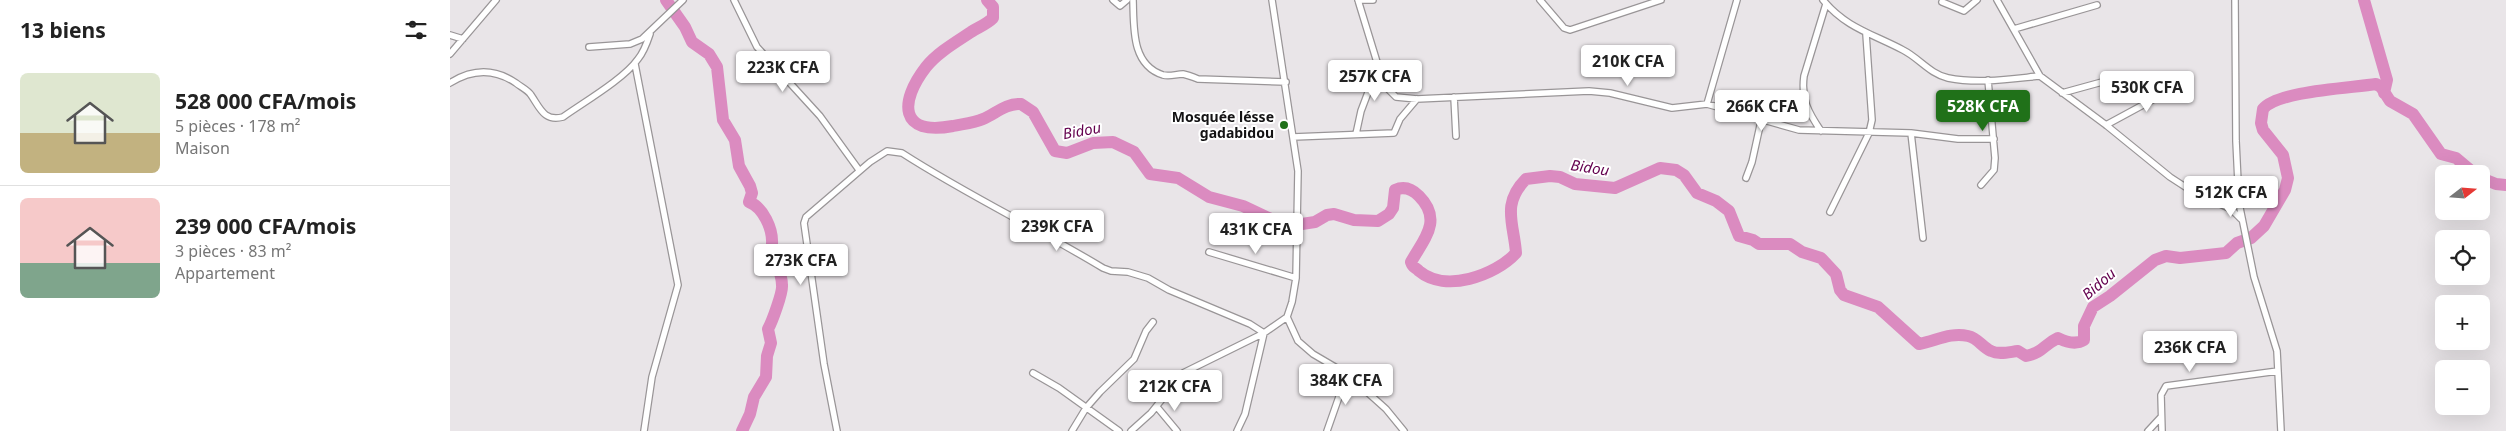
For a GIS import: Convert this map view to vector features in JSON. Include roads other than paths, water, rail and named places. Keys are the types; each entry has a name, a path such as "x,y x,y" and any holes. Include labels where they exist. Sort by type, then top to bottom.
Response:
{"street":[{"path":"450,54 496,0"},
{"path":"589,47 637,42 650,34 684,0"},
{"path":"734,0 757,47 820,116 859,170"},
{"path":"1113,0 1120,6 1127,0"},
{"path":"1133,0 1138,54 1146,64 1160,74 1170,76 1182,74 1198,79 1286,82"},
{"path":"1131,431 1157,407 1183,373 1192,366 1264,333 1287,317 1292,302 1296,278 1298,171 1273,0"},
{"path":"1373,0 1358,0 1384,85 1392,95 1417,99 1589,91 1610,93 1672,108 1707,104 1761,121 1799,130 1911,133 1958,139 1994,139"},
{"path":"1540,0 1559,23 1570,30 1661,0"},
{"path":"1707,104 1737,0"},
{"path":"1942,2 1964,11 1977,0"},
{"path":"1997,0 2040,76 2106,125 2174,180 2231,209 2241,220"},
{"path":"2235,0 2236,141 2241,220 2254,277 2275,342 2281,431"},
{"path":"1821,131 1808,113 1803,87 1804,76 1825,2 1843,19 1866,34 1902,50 1938,74 1974,81 2040,76"},
{"path":"2014,29 2097,4"},
{"path":"450,83 471,74 496,72 507,77 528,92 545,116 556,119 563,117 592,97 635,64 650,34"},
{"path":"1830,212 1869,133 1872,120 1866,34"},
{"path":"450,35 463,39"},
{"path":"635,64 678,285 652,377 644,431"},
{"path":"1356,134 1361,111 1378,66"},
{"path":"1981,185 1994,170 1994,139 1988,80"},
{"path":"2062,93 2102,82 2132,85"},
{"path":"2106,125 2178,86"},
{"path":"1454,97 1456,136"},
{"path":"1293,137 1394,133 1400,119 1417,99"},
{"path":"1746,178 1752,162 1761,121"},
{"path":"1911,133 1923,238"},
{"path":"837,431 824,364 803,228 806,217 859,170 887,151 902,153 949,183 1045,233 1110,272 1128,272 1148,278 1231,318 1250,324 1264,333"},
{"path":"1209,252 1296,278"},
{"path":"1287,317 1298,341 1313,354 1347,374 1386,409 1404,431"},
{"path":"1072,431 1086,408 1100,392 1131,364 1153,322"},
{"path":"1237,431 1245,414 1264,333"},
{"path":"2162,431 2161,395 2166,386 2278,371"},
{"path":"1033,373 1119,431"},
{"path":"1327,431 1347,374"},
{"path":"1157,407 1177,431"},
{"path":"2148,431 2161,417"}],"waterway":[{"path":"666,0 685,27 692,42 709,54 717,67 723,120 735,140 739,166 750,186 752,193 749,202 759,209 769,225 772,238 771,250 782,280 779,300 768,329 771,343 767,356 766,377 754,397 750,414 742,431"},
{"name":"Bidou","path":"987,0 993,7 993,18 941,52 930,62 917,80 908,104 909,113 914,121 922,126 935,128 972,122 983,119 1006,107 1021,104 1033,112 1055,151 1067,153 1093,143 1113,142 1134,152 1150,174 1178,178 1209,197 1243,206 1273,220 1302,224 1315,222 1327,215 1334,214 1354,220 1378,221 1389,214 1393,208 1395,190 1408,189 1419,196 1430,213 1429,229 1426,237 1411,262 1419,271 1442,281 1456,281 1483,275 1496,269 1516,253 1511,206 1518,188 1526,179 1550,176 1560,177 1575,184 1615,188 1660,168 1676,170 1684,175 1697,193 1716,201 1729,211 1739,236 1759,244 1790,244 1802,252 1821,258 1836,274 1840,290 1844,295 1878,307 1919,344 1949,336 1961,335 1975,339 1997,353 2018,351 2026,356 2040,350 2058,338 2064,341 2081,342 2084,340 2084,326 2093,307 2110,296 2155,260 2166,256 2180,258 2226,253 2237,243 2251,238 2264,226 2285,190 2288,178 2283,155 2263,130 2261,123 2263,109 2283,98 2315,91 2376,84 2381,87 2390,101 2413,114 2441,154 2456,158 2464,165"},
{"path":"2364,0 2387,80 2384,93"},
{"name":"Bidou","path":"2490,182 2506,185"}],"place":[{"name":"Mosquée lésse gadabidou","path":"1284,125"}]}
